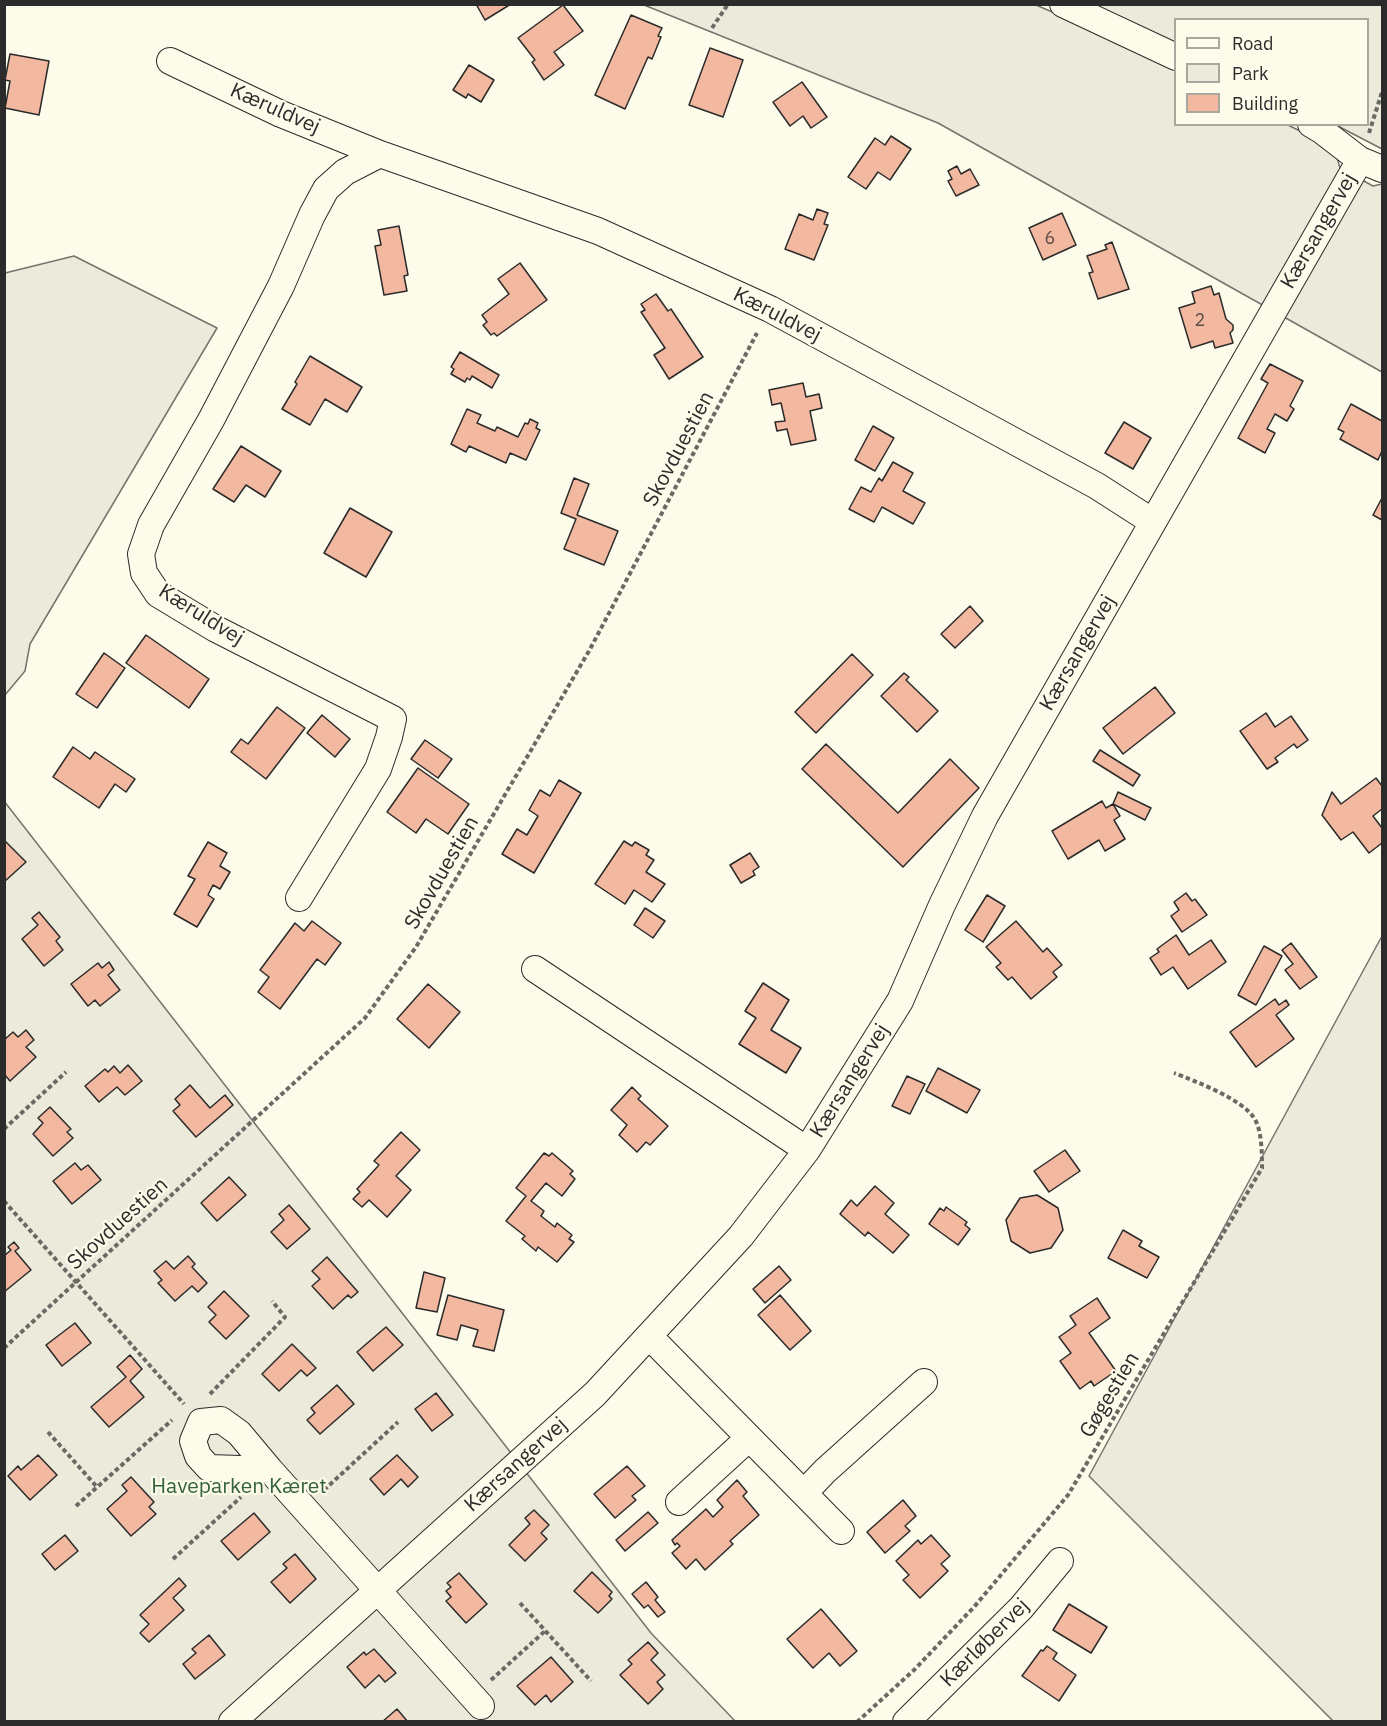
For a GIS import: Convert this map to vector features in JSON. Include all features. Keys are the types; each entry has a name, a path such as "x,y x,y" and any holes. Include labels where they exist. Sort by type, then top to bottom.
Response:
{"street":[{"path":"1063,4 1174,56"},
{"name":"Kæruldvej","path":"170,61 281,114 380,154 598,231 770,309 1097,486 1153,522"},
{"path":"1315,126 1371,164"},
{"name":"Kæruldvej","path":"298,898 378,769 393,719 216,629 158,594 144,573 141,554 151,525 211,420 281,286 326,189 345,172 380,154"},
{"name":"Kærsangervej","path":"232,1722 595,1394 741,1236 807,1150 900,1001 942,904 985,816 1153,522 1371,164"},
{"name":"Kærsangervej","path":"535,969 807,1150"},
{"path":"650,1336 841,1531"},
{"path":"804,1493 825,1471 924,1382"},
{"path":"270,1470 209,1468 198,1456 193,1441 193,1414 220,1420 239,1433 477,1701"},
{"path":"679,1502 749,1438"},
{"name":"Kærløbervej","path":"906,1722 1021,1608 1060,1561"}],"path":[{"path":"712,28 728,4"},
{"path":"1371,164 1383,92"},
{"name":"Skovduestien","path":"4,1348 365,1018 416,947 589,651 770,309"},
{"path":"4,1129 66,1072"},
{"name":"Gøgestien","path":"857,1722 914,1670 974,1607 1068,1495 1262,1168 1262,1148 1255,1118 1239,1104 1199,1082 1174,1073"},
{"path":"4,1201 193,1414"},
{"path":"76,1506 97,1487 193,1414 285,1317 272,1301"},
{"path":"305,1508 398,1422"},
{"path":"48,1432 97,1487"},
{"path":"173,1559 270,1470"},
{"path":"520,1603 591,1681"},
{"path":"477,1701 545,1631"}],"green space":[{"path":"644,5 1036,5 1174,67 1174,126 1290,126 1334,148 1340,168 1373,186 1382,184 1382,372 938,123"},
{"path":"1084,5 1382,5 1382,149 1338,126 1369,126 1369,18 1174,18 1174,47"},
{"path":"74,256 217,328 30,644 25,671 5,695 5,273"},
{"name":"Haveparken Kæret","path":"4,801 651,1633 735,1721 5,1721"},
{"path":"1382,936 1382,1721 1333,1721 1089,1476"}],"building":[{"path":"476,4 511,4 485,20"},
{"path":"563,5 583,31 554,52 564,65 544,80 532,62 535,60 518,38"},
{"path":"631,15 662,28 658,36 661,37 652,59 648,57 625,109 595,95"},
{"path":"710,48 743,60 723,117 689,105"},
{"path":"10,54 49,61 39,115 5,108 10,81 5,80"},
{"path":"469,65 494,80 481,102 468,94 466,98 453,90"},
{"path":"802,82 827,117 811,128 803,116 790,126 773,102"},
{"path":"891,136 911,149 890,180 878,172 866,189 848,177 875,138 885,145"},
{"path":"957,166 961,174 970,169 979,185 956,196 948,181 952,179 948,171"},
{"path":"817,209 828,213 824,224 828,225 814,260 785,249 799,214 813,220"},
{"path":"1062,213 1076,245 1043,260 1029,228"},
{"path":"399,226 408,275 404,276 407,291 384,295 375,246 381,245 378,230"},
{"path":"1112,242 1129,289 1098,299 1089,273 1093,272 1087,256 1107,249 1105,245"},
{"path":"520,263 547,300 497,336 494,333 491,335 483,325 487,322 482,315 509,294 498,279"},
{"path":"1211,286 1214,295 1219,293 1226,319 1233,325 1230,333 1233,343 1215,348 1213,341 1191,348 1179,308 1195,303 1192,292"},
{"path":"656,294 668,311 671,309 703,357 669,379 654,355 665,348 641,312 645,310 641,304"},
{"path":"460,352 499,375 492,388 472,376 465,382 451,374 454,369 451,367"},
{"path":"310,356 362,387 347,412 325,399 310,425 282,409"},
{"path":"1270,364 1303,381 1290,406 1294,409 1287,421 1275,414 1267,429 1275,433 1265,453 1238,438 1268,383 1261,379"},
{"path":"803,383 806,397 819,394 822,408 810,411 816,440 791,445 787,429 777,431 775,422 785,421 781,403 772,405 769,390"},
{"path":"1351,404 1382,421 1382,451 1378,460 1340,439 1344,432 1338,429"},
{"path":"467,409 481,415 477,423 495,431 497,427 518,437 525,423 528,424 530,419 538,423 536,428 540,430 526,460 510,453 506,463 469,446 466,452 451,444"},
{"path":"1124,422 1151,438 1133,469 1105,453"},
{"path":"873,426 894,438 875,471 855,460"},
{"path":"241,446 281,471 265,497 246,485 234,502 213,489"},
{"path":"893,462 913,473 903,491 925,503 913,524 882,507 874,522 849,509 861,487 871,492 879,478 882,481"},
{"path":"574,478 589,484 577,515 618,531 604,565 564,549 576,519 561,513"},
{"path":"1382,498 1382,520 1373,515"},
{"path":"350,508 392,532 366,577 324,553"},
{"path":"970,606 983,621 955,648 941,634"},
{"path":"146,635 209,679 189,708 126,663"},
{"path":"104,653 125,668 97,708 76,694"},
{"path":"852,654 873,675 816,733 795,712"},
{"path":"904,673 909,677 906,680 938,711 917,732 881,696"},
{"path":"1155,687 1175,713 1123,754 1103,728"},
{"path":"277,707 305,728 266,779 231,752 241,739 248,744"},
{"path":"1266,713 1275,727 1291,716 1308,740 1297,748 1294,744 1275,758 1278,762 1267,769 1240,731"},
{"path":"322,715 350,739 335,757 307,733"},
{"path":"425,740 452,759 438,778 411,759"},
{"path":"826,744 898,813 950,759 979,788 903,867 802,769"},
{"path":"73,747 90,759 95,752 135,779 126,792 115,784 99,808 53,777"},
{"path":"1100,750 1140,775 1133,786 1093,761"},
{"path":"418,768 469,804 448,834 426,819 416,833 387,812"},
{"path":"1376,778 1382,786 1382,809 1373,816 1382,828 1382,843 1369,853 1353,832 1341,840 1322,815 1332,792 1341,804"},
{"path":"559,780 581,793 534,873 502,854 517,829 527,835 538,816 529,810 540,790 550,796"},
{"path":"1118,792 1151,808 1145,820 1113,804"},
{"path":"1102,801 1106,808 1113,804 1120,816 1114,820 1125,839 1105,851 1099,840 1068,859 1052,831"},
{"path":"4,840 26,862 4,882"},
{"path":"624,841 632,846 635,842 649,850 646,855 654,860 646,872 665,884 652,902 634,890 625,904 595,884"},
{"path":"208,842 227,853 220,866 230,872 220,889 213,885 208,895 214,899 197,927 174,914 195,879 188,876"},
{"path":"750,853 759,867 753,871 755,875 741,883 730,865"},
{"path":"1186,893 1192,901 1195,899 1207,915 1182,932 1171,916 1179,910 1174,902"},
{"path":"987,895 1005,906 983,942 965,930"},
{"path":"645,908 665,921 653,938 634,925"},
{"path":"39,912 60,937 56,941 63,950 44,966 22,939 38,925 32,918"},
{"path":"312,921 341,943 325,965 317,959 280,1009 258,992 269,977 260,970 295,923 304,931"},
{"path":"1016,921 1043,952 1047,948 1062,965 1053,972 1057,977 1031,999 1012,977 1008,980 996,967 1001,963 986,947"},
{"path":"1176,935 1189,955 1211,940 1226,962 1188,989 1173,967 1161,975 1150,958 1159,952 1157,949"},
{"path":"1291,943 1317,977 1300,989 1285,970 1293,964 1282,950"},
{"path":"1264,946 1282,956 1256,1005 1238,995"},
{"path":"109,962 114,970 108,975 120,990 100,1006 95,1000 88,1006 71,984 98,963 102,968"},
{"path":"763,983 789,1000 771,1030 801,1048 786,1073 739,1044 756,1018 745,1011"},
{"path":"428,984 460,1012 429,1048 397,1019"},
{"path":"1275,999 1279,1005 1286,1000 1289,1005 1276,1015 1294,1039 1256,1067 1230,1032"},
{"path":"26,1030 34,1040 26,1047 36,1057 10,1081 4,1074 4,1040 13,1032 18,1037"},
{"path":"128,1065 142,1081 125,1095 117,1087 99,1102 85,1086 105,1069 108,1072 114,1066 120,1073"},
{"path":"938,1068 980,1090 967,1113 926,1091"},
{"path":"907,1076 925,1084 910,1114 892,1106"},
{"path":"190,1085 210,1108 225,1095 233,1105 196,1137 173,1111 180,1105 175,1099"},
{"path":"632,1087 641,1096 638,1099 668,1126 650,1145 646,1142 637,1152 619,1135 627,1125 611,1110"},
{"path":"50,1107 71,1129 67,1132 73,1138 53,1156 33,1134 43,1123 38,1118"},
{"path":"401,1132 420,1150 396,1176 411,1190 387,1217 369,1200 362,1207 353,1199 360,1192 357,1189 379,1165 374,1161"},
{"path":"1065,1150 1080,1171 1049,1192 1034,1171"},
{"path":"544,1153 549,1156 552,1153 573,1171 570,1174 575,1179 562,1196 546,1183 531,1201 544,1211 541,1216 555,1227 557,1223 572,1235 569,1239 574,1242 557,1262 538,1247 536,1251 522,1239 525,1236 506,1221 526,1196 516,1188"},
{"path":"75,1163 81,1170 88,1165 101,1180 72,1204 53,1181"},
{"path":"229,1177 246,1195 217,1221 201,1203"},
{"path":"875,1186 894,1203 885,1214 909,1235 893,1253 868,1232 865,1236 840,1214 851,1200 857,1206"},
{"path":"1037,1195 1058,1208 1063,1230 1051,1248 1030,1253 1011,1241 1006,1220 1020,1198"},
{"path":"289,1205 310,1229 287,1249 271,1232 284,1220 279,1214"},
{"path":"946,1207 967,1222 965,1225 970,1229 958,1245 929,1224 940,1208 944,1211"},
{"path":"1123,1230 1142,1241 1139,1246 1159,1257 1147,1278 1108,1258"},
{"path":"14,1242 19,1248 15,1251 31,1270 4,1292 4,1256 11,1250 8,1247"},
{"path":"188,1256 195,1264 192,1267 207,1283 198,1292 192,1286 175,1301 158,1283 162,1280 154,1271 166,1261 174,1269"},
{"path":"327,1257 358,1292 351,1298 348,1295 333,1309 312,1286 320,1279 312,1271"},
{"path":"779,1266 791,1280 765,1303 753,1289"},
{"path":"424,1272 445,1278 437,1312 416,1308"},
{"path":"224,1291 249,1316 226,1339 209,1322 216,1315 208,1307"},
{"path":"448,1295 504,1310 494,1351 473,1346 478,1330 461,1325 457,1340 437,1335"},
{"path":"780,1295 811,1331 790,1350 758,1315"},
{"path":"1097,1298 1110,1318 1089,1333 1116,1371 1094,1386 1091,1381 1080,1389 1060,1361 1071,1353 1059,1337 1076,1325 1070,1316"},
{"path":"75,1323 91,1343 62,1366 46,1345"},
{"path":"386,1327 403,1345 373,1371 357,1352"},
{"path":"292,1344 316,1368 307,1376 301,1370 279,1391 262,1374"},
{"path":"130,1355 142,1369 130,1381 144,1397 109,1427 91,1407 126,1377 117,1367"},
{"path":"337,1385 354,1404 320,1434 307,1420 315,1413 311,1408"},
{"path":"436,1393 453,1415 432,1431 415,1409"},
{"path":"38,1455 57,1475 30,1500 8,1476 18,1466 21,1470"},
{"path":"397,1455 418,1477 408,1487 401,1479 384,1495 370,1479"},
{"path":"627,1466 645,1486 632,1496 636,1500 615,1518 594,1494"},
{"path":"131,1477 154,1502 149,1507 156,1514 131,1536 107,1509 127,1491 122,1485"},
{"path":"737,1480 747,1492 743,1496 759,1515 730,1541 733,1544 705,1570 696,1559 686,1569 672,1553 680,1546 677,1543 675,1545 672,1540 706,1509 713,1517 723,1507 717,1500"},
{"path":"903,1500 916,1516 905,1526 910,1531 885,1553 867,1532"},
{"path":"534,1510 549,1525 541,1533 547,1539 525,1561 509,1545 530,1524 525,1518"},
{"path":"648,1512 658,1523 625,1551 616,1540"},
{"path":"254,1513 270,1532 238,1560 221,1541"},
{"path":"65,1535 78,1551 55,1570 42,1554"},
{"path":"931,1535 950,1556 941,1564 948,1571 920,1598 903,1580 909,1575 896,1561 918,1540 921,1544"},
{"path":"295,1554 316,1579 290,1603 271,1582 287,1568 283,1564"},
{"path":"592,1572 612,1592 609,1596 612,1599 598,1613 574,1591"},
{"path":"459,1573 487,1604 466,1623 446,1601 451,1597 446,1591 451,1587 447,1583"},
{"path":"179,1578 186,1586 173,1598 184,1610 149,1642 140,1633 149,1624 140,1615"},
{"path":"646,1582 658,1597 655,1600 665,1612 658,1617 648,1605 644,1608 632,1594"},
{"path":"1069,1604 1107,1627 1091,1653 1053,1630"},
{"path":"821,1609 857,1651 840,1666 829,1653 813,1668 787,1639"},
{"path":"209,1635 225,1655 195,1679 183,1664 196,1653 192,1649"},
{"path":"648,1642 658,1653 651,1660 665,1675 657,1682 663,1689 648,1704 620,1675 632,1664 628,1660"},
{"path":"1047,1646 1057,1653 1053,1659 1076,1675 1059,1701 1022,1676 1041,1650 1043,1651"},
{"path":"374,1649 396,1673 385,1682 379,1675 365,1688 347,1667 364,1652 366,1655"},
{"path":"551,1657 573,1682 551,1702 546,1695 535,1705 517,1686"},
{"path":"397,1709 408,1722 382,1722"}]}
